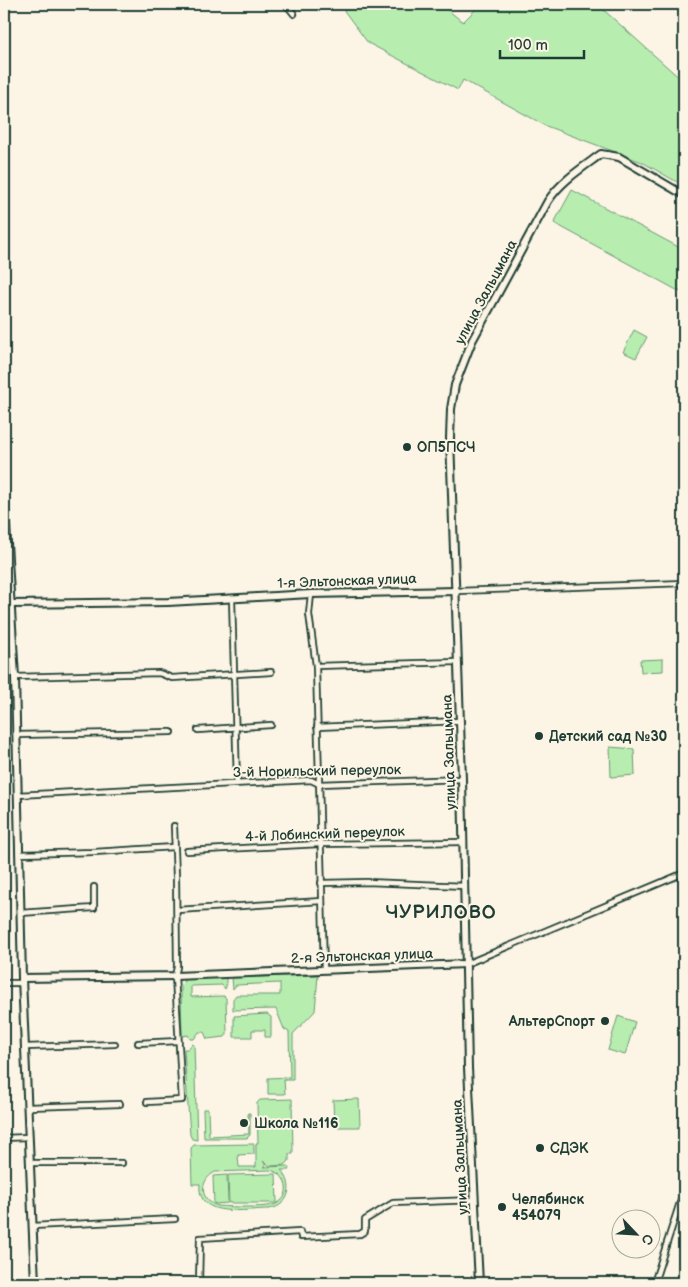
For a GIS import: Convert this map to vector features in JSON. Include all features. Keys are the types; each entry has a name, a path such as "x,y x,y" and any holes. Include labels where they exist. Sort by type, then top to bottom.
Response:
{"street":[{"path":"286,4 294,14"},
{"name":"улица Зальцмана","path":"479,1283 469,1081 457,591 450,438 451,409 455,385 472,341 553,193 572,174 601,154 619,157 684,195"},
{"path":"4,492 12,604 22,980 35,1283"},
{"name":"1-я Эльтонская улица","path":"12,604 168,602 311,594 684,584"},
{"path":"311,594 309,614 316,666 324,970"},
{"path":"232,598 234,728 237,783"},
{"path":"316,666 458,662"},
{"path":"14,677 159,673 172,678 271,672"},
{"path":"317,726 460,721"},
{"path":"198,730 271,725"},
{"path":"16,734 171,732"},
{"name":"3-й Норильский переулок","path":"17,795 311,780 319,784 462,779"},
{"path":"147,1102 182,1100 175,976 177,968 177,910 174,826"},
{"name":"4-й Лобинский переулок","path":"186,851 320,844 464,842"},
{"path":"19,854 174,847"},
{"name":"2-я Эльтонская улица","path":"22,980 175,976 466,964 684,873"},
{"path":"321,883 367,882 465,886"},
{"path":"20,913 94,908 94,887"},
{"path":"177,910 322,901"},
{"path":"4,983 22,980"},
{"path":"138,1043 178,1041"},
{"path":"26,1047 115,1044"},
{"path":"28,1107 120,1104"},
{"path":"4,1138 29,1137"},
{"path":"30,1163 122,1163"},
{"path":"654,1283 684,1190"},
{"path":"200,1283 200,1238 300,1232 301,1237 360,1234 365,1232 365,1220 393,1202 475,1200"},
{"path":"32,1226 175,1219"}],"green space":[{"path":"339,4 440,4 463,22 481,4 597,4 684,82 684,186 642,162 546,126 463,80 458,90 368,43"},
{"path":"572,190 684,250 684,294 554,223"},
{"path":"634,330 647,337 636,358 623,352"},
{"path":"663,659 663,671 641,672 640,660"},
{"path":"610,747 634,749 635,775 611,777"},
{"path":"318,975 315,1011 293,1034 293,1080 284,1080 285,1094 268,1094 268,1078 290,1077 289,1032 284,1029 276,1009 233,1010 233,999 236,995 280,995 280,983 236,985 233,989 232,978"},
{"path":"226,977 225,989 222,985 191,986 191,997 224,996 226,998 227,1034 225,1037 207,1039 204,1032 199,1032 194,1039 190,1039 188,1035 182,1036 181,986 185,979"},
{"path":"267,1014 271,1017 271,1037 265,1037 265,1030 252,1030 252,1037 234,1037 234,1016"},
{"path":"618,1016 635,1022 625,1055 608,1050"},
{"path":"192,1044 194,1045 197,1140 192,1139 190,1135 184,1049 188,1049"},
{"path":"292,1099 293,1154 289,1154 289,1161 285,1165 270,1166 263,1161 266,1166 263,1167 289,1166 289,1170 281,1170 288,1182 289,1188 286,1199 282,1204 269,1209 236,1211 214,1208 206,1203 201,1195 200,1184 192,1184 191,1148 194,1145 254,1144 254,1154 238,1155 239,1167 256,1167 256,1143 258,1143 257,1103 260,1100","holes":["269,1170 281,1175 284,1180 286,1192 280,1202 273,1205 254,1207 219,1206 213,1204 205,1196 204,1186 206,1181 215,1172"]},
{"path":"359,1099 360,1127 334,1127 333,1100"},
{"path":"203,1109 208,1109 209,1136 249,1134 248,1113 250,1113 250,1135 247,1138 204,1138"},
{"path":"276,1174 277,1203 229,1203 228,1175"},
{"path":"227,1175 228,1203 214,1204 213,1176"}],"place":[{"name":"ОП5ПСЧ","path":"407,447"},
{"name":"Детский сад №30","path":"539,736"},
{"name":"АльтерСпорт","path":"605,1021"},
{"name":"Школа №116","path":"244,1123"},
{"name":"СДЭК","path":"540,1148"},
{"name":"Челябинск 454079","path":"502,1207"}],"district":[{"name":"ЧУРИЛОВО","path":"441,912"}]}
